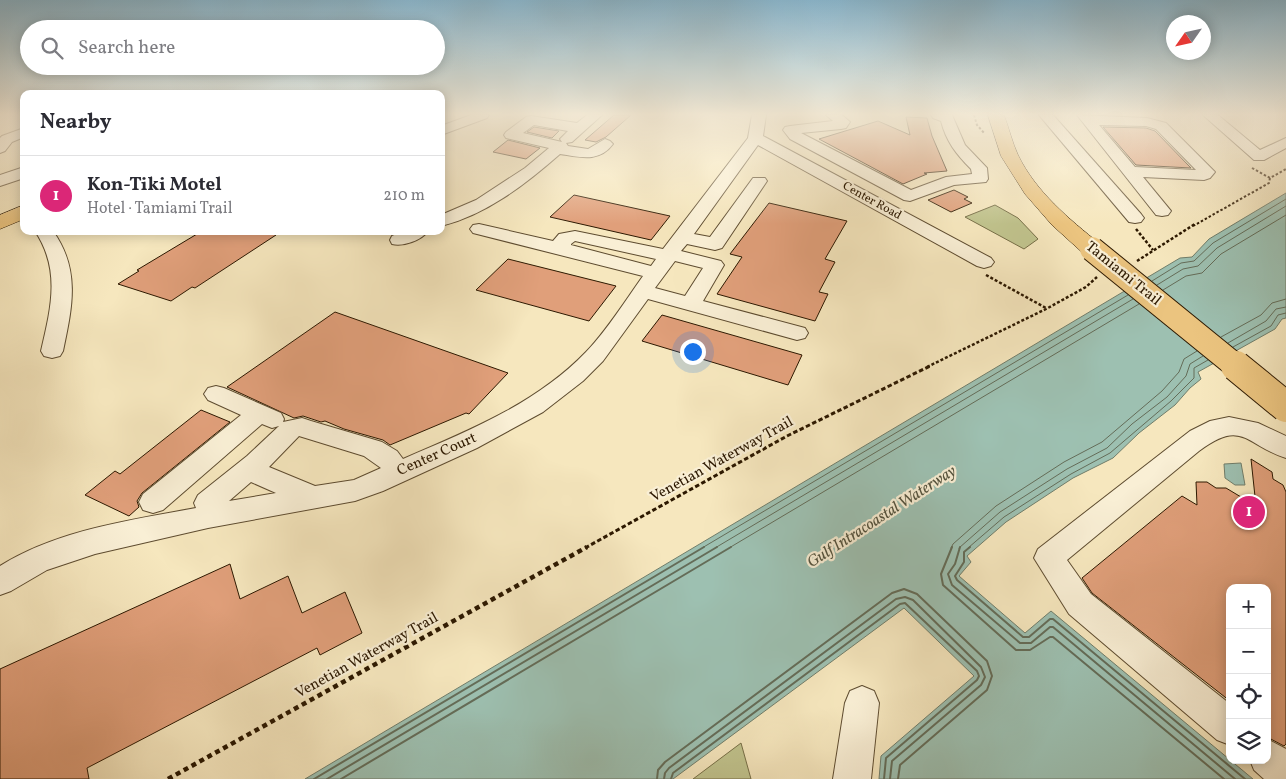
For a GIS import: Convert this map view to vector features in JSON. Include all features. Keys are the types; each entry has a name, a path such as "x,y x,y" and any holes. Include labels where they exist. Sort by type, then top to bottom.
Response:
{"main road":[{"name":"Tamiami Trail","path":"1006,151 1023,180 1058,219 1102,247 1286,383"},
{"name":"Tamiami Trail","path":"1026,151 1045,181 1079,218 1102,247 1286,407"},
{"path":"12,215 20,200"}],"street":[{"path":"445,219 482,204 531,171 555,151"},
{"path":"577,151 591,154 595,151"},
{"name":"Center Court","path":"5,573 51,553 94,542 210,516 346,492 399,472 512,420 562,388 595,356 745,151"},
{"name":"Center Road","path":"782,151 984,262"},
{"path":"824,151 910,196 952,180 980,179 979,168 961,151"},
{"path":"1078,151 1135,218"},
{"path":"1114,151 1162,211"},
{"path":"1131,172 1204,175 1207,172 1187,151"},
{"path":"1252,151 1258,157 1269,151"},
{"path":"0,181 20,174"},
{"path":"663,262 715,244 759,181"},
{"path":"479,229 564,249 561,244 566,238 575,236 663,262 714,266 691,304"},
{"path":"399,240 410,235"},
{"path":"663,262 691,304 797,333"},
{"path":"216,394 292,428 302,427 373,449 388,458 399,472"},
{"path":"153,502 259,413"},
{"path":"1226,724 1080,604 1049,558 1210,430 1226,426 1243,427 1266,436 1286,448"},
{"path":"208,503 256,463 292,428"},
{"path":"256,463 256,473 313,497"},
{"path":"852,779 862,703"},
{"path":"1271,760 1286,773"}],"lane":[{"path":"48,235 51,239 60,265 63,290 60,318 52,351"}],"path":[{"path":"1135,262 1152,254 1153,250 1269,183 1270,178 1286,169"},
{"path":"1135,218 1132,223 1153,250"},
{"path":"984,262 976,270 1046,309"},
{"name":"Venetian Waterway Trail","path":"168,779 787,436 1046,309 1086,287 1097,276 1103,276"}],"green space":[{"path":"995,205 1018,218 1038,239 1024,249 965,217"},
{"path":"741,743 751,779 693,779"}],"water":[{"name":"Gulf Intracoastal Waterway","path":"1286,193 1286,318 1282,319 1275,329 1198,372 1201,379 1175,405 1139,433 1113,458 1073,478 1006,522 967,556 971,562 959,576 1025,633 1051,611 1226,757 1226,764 1235,764 1253,779 879,779 881,756 974,676 904,608 673,779 305,779 1180,258 1192,257 1209,239"},
{"path":"1241,463 1245,485 1235,485 1225,478 1224,464"}],"building":[{"path":"494,151 536,151 526,159"},
{"path":"842,151 939,151 947,171 924,173 927,174 903,184"},
{"path":"1124,151 1175,151 1191,168 1136,165"},
{"path":"954,190 968,197 964,199 972,203 951,212 928,200"},
{"path":"574,195 670,216 651,240 550,217"},
{"path":"769,203 847,221 825,259 835,262 819,292 828,294 815,321 717,294 742,257 730,254"},
{"path":"195,235 276,235 195,288 192,287 171,301 118,284 139,271 137,270"},
{"path":"508,259 616,286 589,321 476,290"},
{"path":"335,312 508,373 469,414 466,413 390,445 383,440 344,429 325,421 321,422 303,416 294,418 227,387"},
{"path":"662,315 802,355 788,385 642,341"},
{"path":"201,410 230,422 142,493 137,501 139,507 129,516 85,495 115,471 120,474"},
{"path":"1251,459 1272,472 1273,479 1283,485 1286,492 1286,744 1284,746 1271,739 1271,584 1226,584 1226,698 1092,593 1082,578 1182,496 1197,505 1196,482 1207,482 1216,488 1226,488 1256,506"},
{"path":"230,564 240,599 288,576 302,613 345,592 362,633 320,655 317,648 87,768 89,779 0,779 0,669"}],"place":[{"name":"Kon-Tiki Motel","path":"1249,512"}]}
